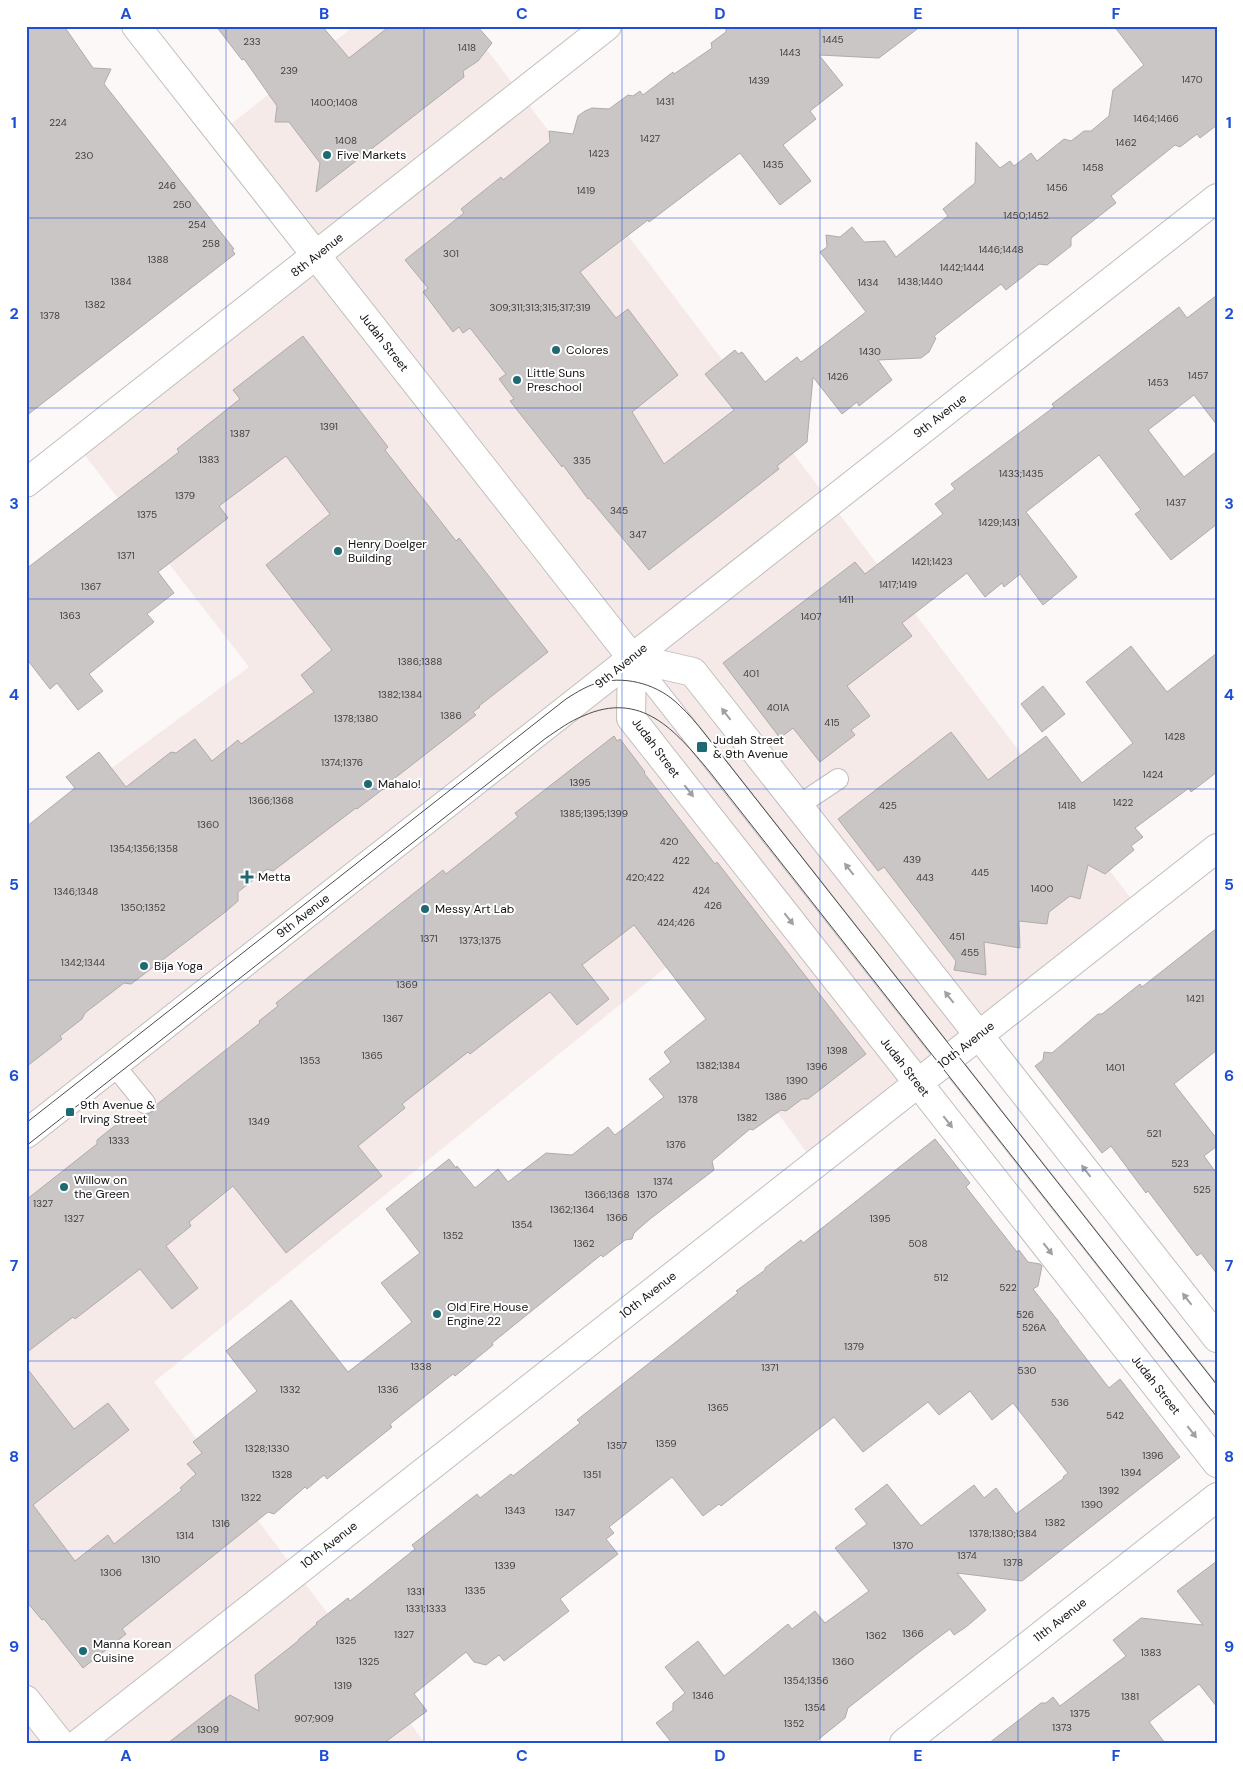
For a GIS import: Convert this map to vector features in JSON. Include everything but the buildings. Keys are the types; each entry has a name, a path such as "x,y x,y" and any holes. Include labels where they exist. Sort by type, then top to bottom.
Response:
{"street":[{"name":"Judah Street","path":"136,26 632,658 631,718 1217,1463"},
{"name":"8th Avenue","path":"26,483 607,26"},
{"name":"9th Avenue","path":"26,1134 1217,198"},
{"path":"632,658 693,672 1217,1338"},
{"name":"10th Avenue","path":"79,1743 1217,848"},
{"name":"11th Avenue","path":"904,1743 1217,1497"},
{"path":"26,1700 60,1743"}],"lane":[{"name":"Judah Street","path":"632,658 1217,1401"},
{"path":"799,806 838,779"},
{"path":"114,1065 145,1103"}],"shaded area":[{"path":"354,26 469,26 1139,909 815,1164 669,965 154,1382 425,1743 26,1743 26,831 249,667 76,444 316,256 220,133"}],"tram line":[{"path":"26,1123 566,699 578,691 601,682 611,680 632,681 653,687 662,692 679,705 696,723 1217,1385"},
{"path":"26,1146 546,738 573,720 604,709 622,708 639,711 655,718 669,729 683,741 709,771 1217,1417"}],"place":[{"name":"Five Markets","path":"327,155"},
{"name":"Colores","path":"556,350"},
{"name":"Little Suns Preschool","path":"517,380"},
{"name":"Henry Doelger Building","path":"338,551"},
{"name":"Judah Street & 9th Avenue","path":"702,747"},
{"name":"Mahalo!","path":"368,784"},
{"name":"Metta","path":"247,877"},
{"name":"Messy Art Lab","path":"425,909"},
{"name":"Bija Yoga","path":"144,966"},
{"name":"9th Avenue & Irving Street","path":"70,1112"},
{"name":"Willow on the Green","path":"64,1187"},
{"name":"Old Fire House Engine 22","path":"437,1314"},
{"name":"Manna Korean Cuisine","path":"83,1651"}]}
